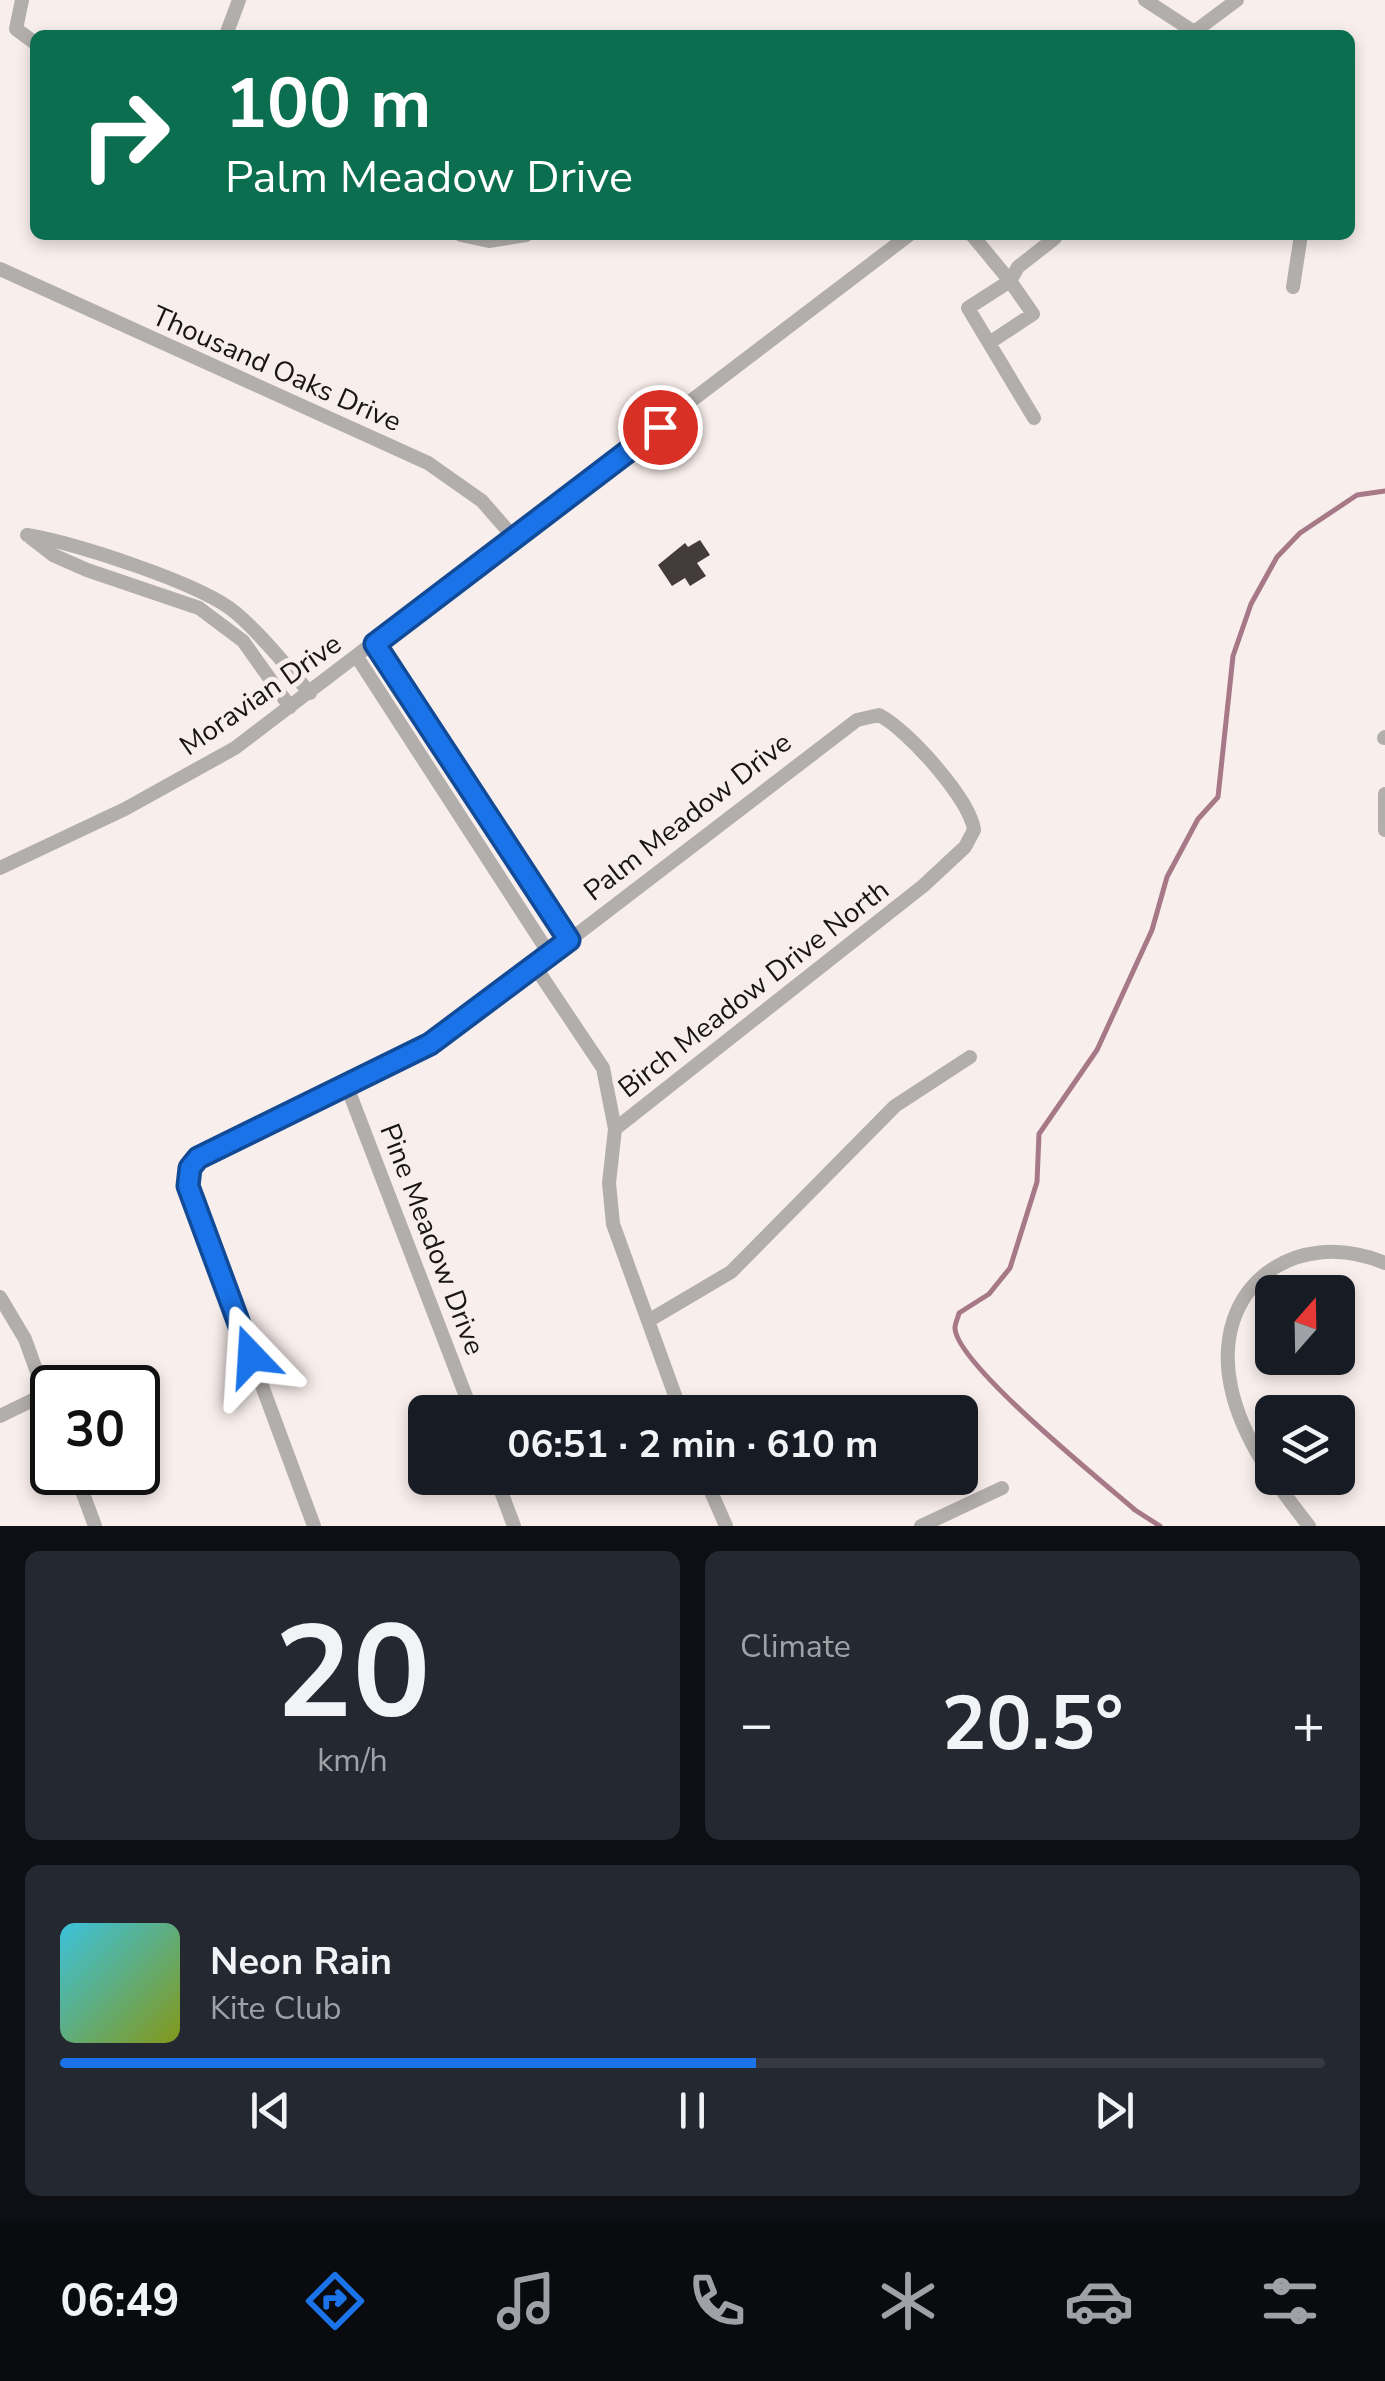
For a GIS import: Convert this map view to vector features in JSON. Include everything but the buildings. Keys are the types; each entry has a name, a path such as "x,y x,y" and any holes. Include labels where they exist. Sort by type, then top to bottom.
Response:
{"street":[{"path":"22,0 16,29 30,40"},
{"path":"228,30 240,0"},
{"path":"1145,0 1189,30"},
{"path":"1200,30 1237,0"},
{"name":"Moravian Drive","path":"0,868 203,768 310,693 515,538 896,240"},
{"path":"976,240 1033,314 989,344"},
{"path":"1034,418 968,308 1010,282 1018,267 1052,240"},
{"path":"1293,288 1300,240"},
{"name":"Thousand Oaks Drive","path":"0,269 428,463 482,502 515,538"},
{"path":"290,707 255,656 199,608 53,555 27,535 60,541 204,592 235,611 310,693"},
{"path":"108,576 114,561"},
{"path":"165,596 172,580"},
{"path":"375,644 569,940"},
{"path":"255,656 269,647"},
{"path":"356,658 550,955"},
{"name":"Birch Meadow Drive North","path":"614,1128 923,886 965,847 974,830 972,820 905,733 878,716"},
{"name":"Palm Meadow Drive","path":"314,1526 188,1180 190,1168 208,1150 430,1044 536,968 805,755 856,720 878,716"},
{"path":"1385,794 1385,830"},
{"path":"454,807 474,795"},
{"path":"536,968 604,1068 614,1128 610,1208 675,1395"},
{"path":"648,1321 731,1272 895,1106 970,1057"},
{"name":"Pine Meadow Drive","path":"346,1084 465,1395"},
{"path":"1309,1526 1262,1461 1231,1390 1228,1348 1245,1296 1266,1272 1304,1253 1346,1250 1385,1263"},
{"path":"0,1297 25,1339 34,1365"},
{"path":"0,1416 30,1401"},
{"path":"922,1526 1002,1488"},
{"path":"84,1495 96,1526"},
{"path":"502,1495 514,1526"},
{"path":"713,1495 726,1526"}],"waterway":[{"path":"1160,1526 1064,1450 1004,1394 962,1345 955,1324 959,1313 989,1294 1010,1268 1037,1182 1039,1134 1097,1050 1152,930 1167,877 1198,819 1218,797 1233,656 1251,604 1277,557 1300,533 1357,495 1385,491"}],"route":[{"path":"251,1356 188,1186 190,1168 208,1150 430,1044 569,940 375,644 660,427"}]}
